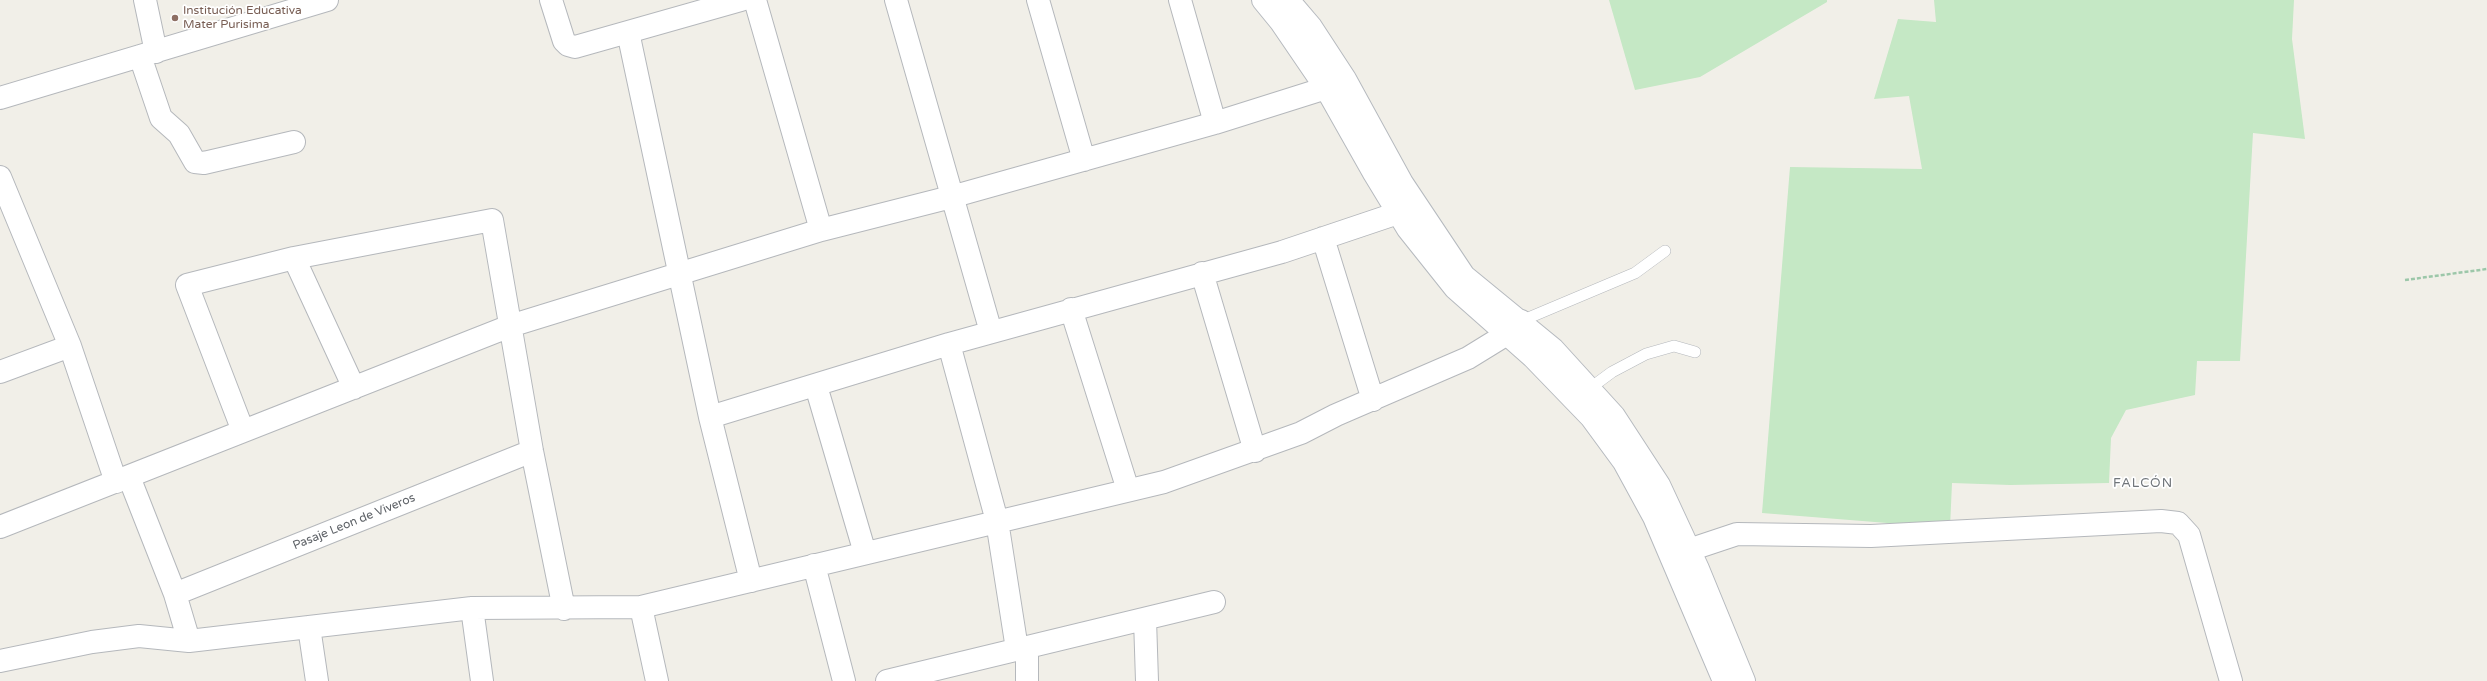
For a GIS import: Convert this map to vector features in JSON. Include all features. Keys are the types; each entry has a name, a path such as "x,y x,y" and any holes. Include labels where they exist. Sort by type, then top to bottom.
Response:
{"street":[{"path":"145,0 148,54 161,118 179,134 194,162 204,163 294,142"},
{"path":"0,98 327,0"},
{"path":"551,0 561,34 568,45 584,45 741,0"},
{"path":"755,0 821,230"},
{"path":"896,0 951,197 991,332"},
{"path":"1038,0 1084,160"},
{"path":"1180,0 1215,123"},
{"path":"1263,0 1336,84 1464,276 1514,328 1591,417 1624,462 1654,517 1681,554 1744,681"},
{"path":"1288,0 1311,27 1374,173 1398,213 1455,288 1514,328 1553,349 1614,416 1659,485 1724,681"},
{"path":"628,32 710,417 751,581"},
{"path":"0,528 510,326 821,230 951,197 1215,123 1336,84"},
{"path":"2,186 70,346 122,480 175,594 189,641"},
{"path":"710,417 816,386 949,344 1323,238 1398,213"},
{"path":"243,431 187,285 294,258 492,220 532,451 564,609"},
{"path":"1323,238 1373,400"},
{"path":"294,258 354,388"},
{"path":"1202,273 1255,451"},
{"path":"1072,309 1128,490"},
{"path":"0,661 92,642 139,636 189,641 472,608 564,609 641,607 1164,482 1255,451 1301,433 1468,358 1514,328"},
{"path":"949,344 997,521 1027,681"},
{"path":"0,372 70,346"},
{"path":"816,386 865,553"},
{"name":"Pasaje Leon de Viveros","path":"175,594 532,451"},
{"path":"1681,554 1737,534 1871,536 2161,521 2178,523 2189,535 2231,681"},
{"path":"814,565 844,681"},
{"path":"887,681 934,675 1022,648 1214,602"},
{"path":"641,607 657,681"},
{"path":"472,608 482,681"},
{"path":"1145,619 1147,681"},
{"path":"309,627 317,681"}],"lane":[{"path":"1514,328 1636,272 1665,251"},
{"path":"1589,389 1612,372 1646,354 1674,346 1695,352"}],"path":[{"path":"2406,280 2487,269"}],"green space":[{"path":"1609,0 1827,0 1827,2 1700,77 1635,90"},
{"path":"1934,0 2294,0 2292,39 2305,139 2253,133 2240,361 2197,361 2195,395 2126,410 2111,438 2109,483 2010,485 1952,483 1950,528 1762,513 1790,167 1922,169 1909,96 1874,99 1898,19 1936,22"}],"place":[{"name":"Institución Educativa Mater Purisima","path":"175,18"}],"district":[{"name":"FALCÓN","path":"2143,484"}]}
